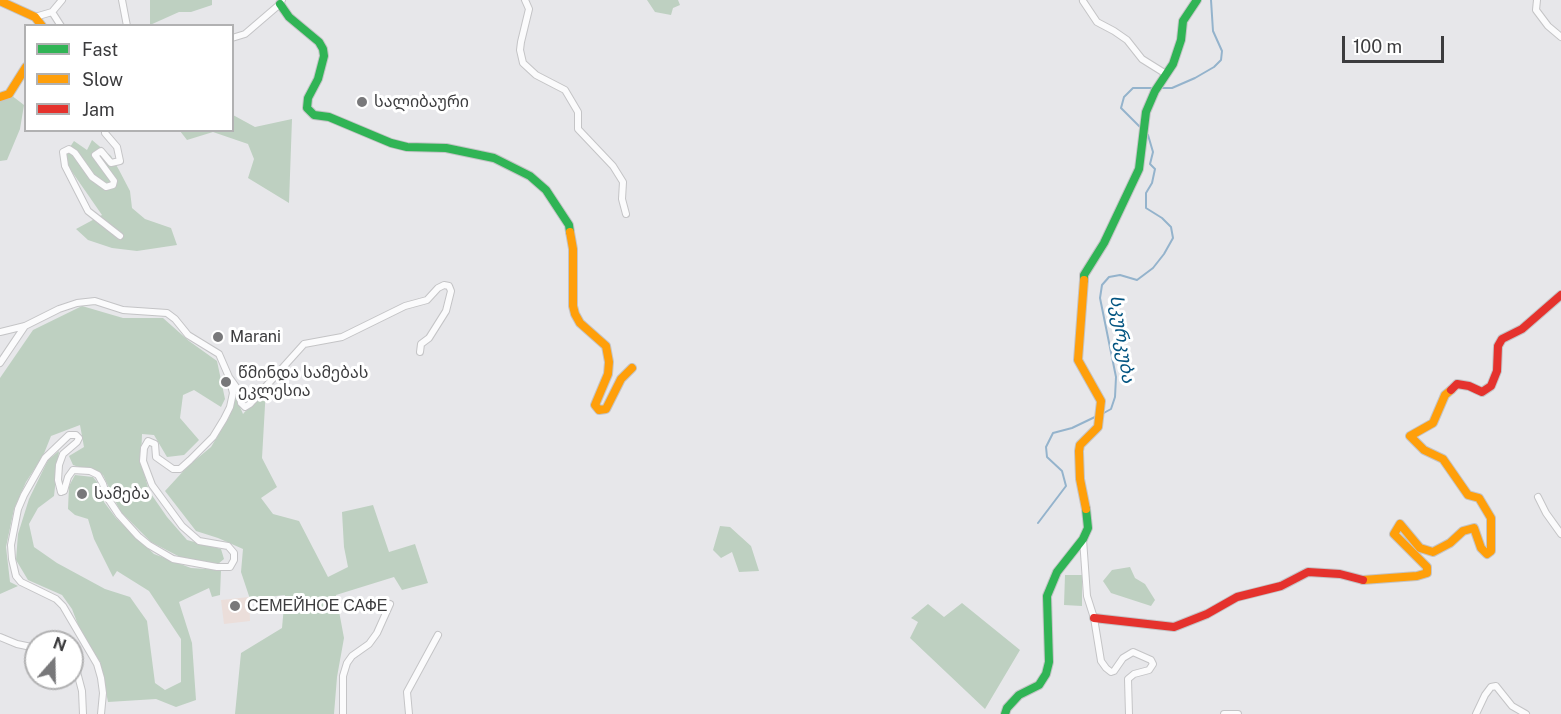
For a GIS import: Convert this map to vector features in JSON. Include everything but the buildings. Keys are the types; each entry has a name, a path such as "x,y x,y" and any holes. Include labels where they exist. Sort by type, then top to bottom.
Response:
{"street":[{"path":"35,17 52,12 62,0"},
{"path":"122,0 127,24"},
{"path":"525,0 529,9 520,50 523,63 536,75 565,90 578,112 578,129 613,166 623,182 622,199 626,214"},
{"path":"1005,714 1007,708 1019,694 1039,685 1046,674 1049,662 1047,596 1057,572 1083,539 1088,528 1078,451 1098,427 1101,401 1078,360 1083,280 1104,243 1139,170 1146,112 1173,64 1181,40 1184,21 1197,0"},
{"path":"1537,0 1536,10 1548,26 1561,37"},
{"path":"0,1 35,17 40,24"},
{"path":"234,37 245,34 281,2 290,17 319,42 323,49 324,56 318,79 308,98 307,108 314,115 329,117 391,143 407,147 446,148 494,158 530,176 546,190 569,225 573,249 575,314 580,323 606,346 609,362 608,374 597,398 596,405 599,410 606,409 621,379 632,368"},
{"path":"1083,2 1097,22 1120,35 1142,59 1166,74"},
{"path":"52,12 60,24"},
{"path":"0,97 9,94 24,71"},
{"path":"105,132 117,147 120,161 111,163 101,151 95,155 114,181 113,185 106,187 92,177 69,148 63,152 65,166 88,210 120,236"},
{"path":"229,377 239,391 241,403 245,407 304,344 342,337 405,306 427,300 438,288 444,285 449,286 451,291 446,311 429,338 421,344 420,352"},
{"path":"1094,618 1174,627 1207,614 1237,597 1281,586 1308,572 1340,574 1359,580 1417,576 1427,573 1427,567 1394,534 1400,524 1420,548 1434,552 1450,543 1463,531 1474,528 1487,554 1491,551 1491,518 1479,498 1468,495 1443,459 1424,450 1410,436 1433,423 1445,395 1457,384 1482,392 1491,386 1497,371 1498,346 1502,339 1522,330 1561,295"},
{"path":"0,332 25,326 76,303 95,301 123,310 167,313 188,335 219,354 229,377 233,393 230,407 213,437 180,469 173,469 156,457 155,444 151,441 148,441 144,448 143,461 152,485 182,526 199,542 228,546 234,553 234,560 230,567 217,567 173,558 149,545 119,515 107,497 98,475 90,471 73,470 64,490 60,491 59,465 63,454 77,442 79,438 76,435 69,435 45,458 18,509 11,545 16,576 24,585 56,599 63,606 97,664 103,693 101,714"},
{"path":"0,363 25,326"},
{"path":"1538,496 1546,513 1561,534"},
{"path":"1083,539 1087,596 1094,618 1101,661 1111,672 1123,658 1133,652 1151,660 1153,664 1149,670 1134,674 1128,679 1129,714"},
{"path":"343,714 344,676 347,663 352,656 369,644 377,633 390,604"},
{"path":"409,714 407,692 438,635"},
{"path":"0,637 24,645"},
{"path":"1476,714 1485,695 1491,687 1496,686 1512,706 1526,714"},
{"path":"82,690 82,714"},
{"path":"1224,714 1238,714"}],"shaded area":[{"path":"249,597 250,621 224,624 221,600"}],"green space":[{"path":"150,0 212,0 212,5 191,12 179,12 150,24"},
{"path":"647,0 678,0 680,5 673,8 671,15 655,12"},
{"path":"11,95 24,105 20,129 7,160 0,161 0,99"},
{"path":"234,116 255,127 292,119 289,203 248,178 254,159 248,144 213,132 234,132"},
{"path":"181,132 213,132 187,140"},
{"path":"92,140 111,156 130,191 132,208 145,219 171,228 177,245 137,251 112,248 88,240 76,229 102,215 68,166 66,153 74,141 87,150"},
{"path":"82,306 123,318 163,318 217,361 225,399 221,407 194,390 183,395 180,418 199,440 184,455 167,457 154,435 142,434 141,462 149,491 167,517 187,540 221,549 224,559 218,564 180,557 151,542 120,511 103,475 73,465 69,456 84,447 80,425 51,436 43,456 26,482 14,509 6,547 10,582 18,586 0,594 0,378 33,330"},
{"path":"266,388 262,458 277,487 261,498 273,514 299,521 328,577 348,567 344,547 342,512 373,505 389,552 415,544 428,583 402,590 394,577 336,595 344,638 337,677 334,714 235,714 241,653 282,628 285,595 250,599 241,572 243,549 196,531 165,491 188,466 211,447 229,417 234,393 243,414"},
{"path":"59,451 54,496 38,508 29,524 34,547 57,563 105,589 130,597 147,621 155,683 165,690 181,682 181,639 149,591 117,571 113,577 94,539 88,519 75,515 68,509 69,486 75,475 93,477 101,487 104,502 116,518 154,554 191,568 221,570 220,595 212,597 209,588 179,602 192,643 196,700 176,707 156,699 108,702 100,662 84,638 84,630 80,630 72,609 62,595 28,580 16,560 18,534 29,499 48,460"},
{"path":"720,526 730,527 751,546 759,571 739,572 732,552 721,558 713,550"},
{"path":"1130,567 1135,578 1145,584 1155,600 1151,606 1111,593 1103,581 1112,570"},
{"path":"1065,575 1082,575 1082,606 1064,605"},
{"path":"962,603 1020,650 985,709 910,638 918,622 911,618 928,604 944,617"}],"waterway":[{"name":"სკურკუბა","path":"1161,88 1172,88 1195,78 1221,60 1222,51 1213,31 1211,0"},
{"name":"სკურკუბა","path":"1141,128 1121,108 1124,97 1133,88 1155,88"},
{"name":"სკურკუბა","path":"1102,414 1111,409 1115,397 1116,377 1100,298 1102,285 1109,277 1120,275 1137,280 1153,268 1173,238 1171,227 1146,208 1146,193 1152,183 1155,169 1150,164 1153,152 1145,132"},
{"name":"სკურკუბა","path":"1038,523 1066,486 1062,471 1047,457 1046,447 1053,433 1072,428 1097,416"}],"traffic: fast":[{"path":"1084,280 1084,275 1104,243 1139,169 1146,112 1155,91 1173,64 1181,40 1183,21 1197,0"},
{"path":"280,4 289,17 319,42 323,49 324,56 318,79 308,98 307,108 314,115 329,117 391,143 407,147 446,148 494,158 530,176 546,190 569,225 570,232"},
{"path":"1005,714 1007,708 1019,695 1039,685 1046,674 1049,662 1047,596 1057,572 1083,539 1088,528 1086,509"}],"traffic: slow":[{"path":"0,1 35,17 40,24"},
{"path":"0,97 9,94 24,70"},
{"path":"570,232 573,249 575,314 580,323 606,346 609,362 608,374 595,405 599,410 606,409 621,379 632,368"},
{"path":"1084,280 1078,360 1101,401 1098,427 1080,445 1079,451 1080,479 1086,509"},
{"path":"1363,580 1417,576 1427,573 1427,567 1394,534 1400,524 1420,548 1433,552 1450,543 1463,531 1474,528 1481,548 1487,554 1491,551 1491,518 1479,498 1468,495 1443,459 1424,450 1410,436 1433,423 1445,395 1451,390"}],"traffic: jam":[{"path":"1451,390 1457,384 1482,392 1491,386 1497,371 1498,346 1502,339 1522,329 1561,295"},
{"path":"1094,618 1174,627 1207,614 1237,597 1281,586 1308,572 1340,574 1363,580"}],"place":[{"name":"სალიბაური","path":"362,102"},
{"name":"Marani","path":"218,337"},
{"name":"წმინდა სამებას ეკლესია","path":"226,382"},
{"name":"სამება","path":"82,494"},
{"name":"СЕМЕЙНОЕ САФЕ","path":"235,606"}]}
